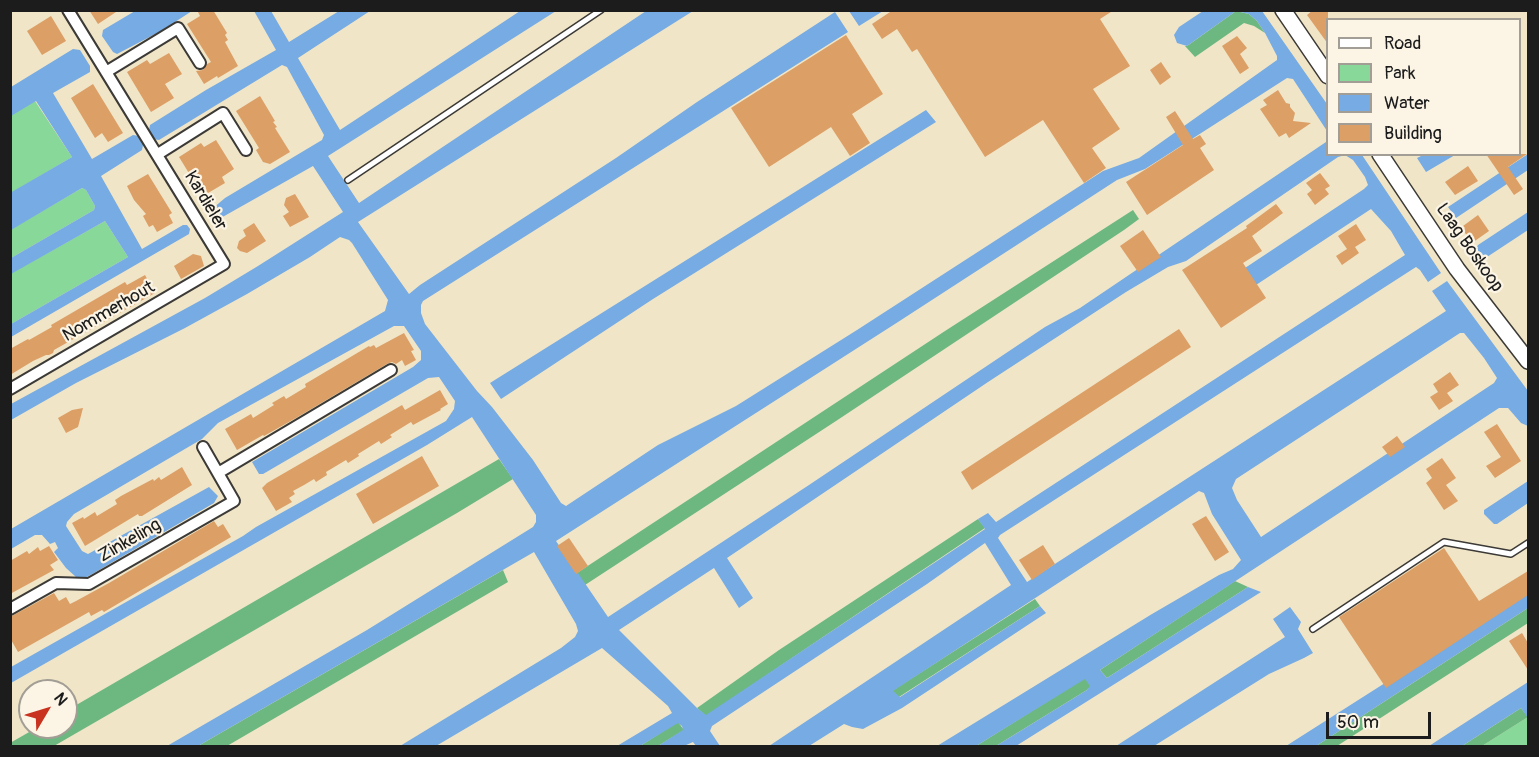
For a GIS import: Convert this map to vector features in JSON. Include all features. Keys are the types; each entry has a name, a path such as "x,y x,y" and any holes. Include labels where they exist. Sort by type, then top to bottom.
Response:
{"street":[{"name":"Kardieler","path":"68,10 224,264"},
{"path":"1283,10 1326,73"},
{"path":"106,72 178,28 200,63"},
{"path":"158,154 223,113 246,150"},
{"name":"Laag Boskoop","path":"1381,156 1457,269 1528,362"},
{"name":"Nommerhout","path":"10,389 224,264"},
{"path":"218,473 391,370"},
{"name":"Zinkeling","path":"10,609 56,583 89,584 234,501 203,447"}],"lane":[{"path":"348,180 602,10"},
{"path":"1313,629 1444,542 1511,554 1528,543"}],"green space":[{"path":"1236,11 1249,14 1265,33 1244,23 1195,57 1185,46 1187,46"},
{"path":"35,101 72,157 11,193 10,116"},
{"path":"82,188 86,190 95,206 94,210 11,258 10,230"},
{"path":"1133,210 1139,219 1124,230 585,585 577,573"},
{"path":"105,221 128,257 11,324 10,274"},
{"path":"499,459 513,479 78,732 78,704"},
{"path":"978,519 985,528 706,716 697,708 779,650"},
{"path":"503,570 508,582 227,746 198,746"},
{"path":"1235,581 1248,587 1107,678 1100,670"},
{"path":"1035,599 1040,606 899,697 892,691"},
{"path":"1528,608 1528,623 1337,746 1316,746"},
{"path":"1085,678 1091,686 1087,690 996,746 976,746"},
{"path":"1521,708 1528,717 1482,746 1462,746"},
{"path":"1528,717 1528,746 1482,746"},
{"path":"678,722 684,730 658,746 640,746"},
{"path":"18,738 66,739 54,746 11,746 10,743"}],"water":[{"path":"135,11 192,11 161,31 117,54 102,36 103,30"},
{"path":"254,11 271,11 289,42 339,11 370,11 298,58 340,130 520,11 556,11 328,156 359,203 646,11 693,11 358,222 409,294 835,12 848,32 423,301 421,313 425,324 492,407 533,460 561,503 566,506 658,445 736,406 1103,171 1139,158 1277,60 1277,56 1257,21 1249,14 1236,11 1262,11 1326,103 1326,129 1293,79 1287,78 1145,169 1117,180 556,541 608,617 1045,327 1080,308 1326,142 1326,156 1342,156 1186,261 1168,267 1126,292 988,382 727,558 753,598 739,608 714,568 619,630 706,715 985,529 978,519 988,513 996,522 1405,255 1391,231 1371,209 1256,285 1245,268 1368,185 1353,160 1347,156 1363,156 1441,273 1428,282 1416,267 1000,535 998,538 1027,582 1446,311 1432,291 1447,281 1528,391 1528,426 1521,423 1508,408 1499,408 1100,670 1107,678 1248,587 1261,592 1016,746 996,746 1087,690 1090,686 1085,679 976,746 937,746 1152,614 1233,569 1241,560 1212,514 1204,493 1199,491 893,691 900,697 1040,606 1046,613 902,708 863,729 844,724 809,746 769,746 1011,585 985,543 712,726 710,731 720,746 696,746 693,742 684,746 658,746 683,730 678,723 640,746 617,746 672,713 668,706 602,648 436,746 400,746 561,648 575,637 578,631 576,624 534,552 198,746 167,746 367,630 533,527 536,522 536,515 472,417 11,683 11,667 446,421 454,409 455,401 439,377 428,378 263,474 259,474 252,462 413,367 421,360 421,351 404,326 394,326 218,423 202,439 74,514 66,526 82,551 88,554 209,487 218,496 214,503 94,573 83,579 76,577 54,552 58,548 55,542 50,544 42,535 35,535 11,549 11,529 385,311 388,300 352,243 340,237 247,294 76,383 11,420 11,404 205,298 343,212 313,166 219,219 213,213 212,209 225,198 322,140 324,135 287,67 282,65 159,140 153,139 143,145 142,150 101,176 142,249 183,225 187,225 190,229 189,234 11,337 11,324 128,257 105,221 11,274 11,258 94,210 95,206 86,190 82,188 11,230 10,193 72,157 36,101 11,116 11,87 73,49 80,50 90,66 90,72 53,93 92,159 133,135 139,136 149,130 150,125 276,50","holes":["1460,333 1464,333 1497,378 1494,383 1261,537 1237,500 1232,488 1236,479"]},
{"path":"849,11 883,11 859,26"},
{"path":"1203,11 1236,11 1187,46 1177,43 1174,35 1179,27"},
{"path":"926,110 936,122 653,299 501,399 490,383"},
{"path":"1528,154 1528,170 1456,218 1448,207"},
{"path":"1421,156 1453,156 1426,172 1417,158"},
{"path":"1528,212 1528,230 1487,257 1483,257 1476,248 1478,245"},
{"path":"1528,481 1528,503 1497,524 1494,524 1484,514 1484,510"},
{"path":"1528,592 1528,608 1316,746 1286,746"},
{"path":"1290,607 1301,622 1298,629 1313,653 1269,674 1154,746 1116,746 1285,637 1273,619"},
{"path":"1528,682 1528,718 1521,708 1462,746 1429,746"}],"building":[{"path":"89,10 119,10 98,24"},
{"path":"197,10 213,10 227,33 225,35 228,40 225,42 238,66 204,84 196,71 203,70 211,62 187,24 200,16"},
{"path":"893,10 1114,10 1100,19 1130,66 1093,89 1120,129 1092,148 1106,168 1084,183 1043,120 985,157 917,49 912,52 897,29 882,39 872,24"},
{"path":"1313,10 1328,10 1326,41 1307,15"},
{"path":"51,16 66,41 42,55 27,31"},
{"path":"846,35 883,94 852,114 870,143 850,156 831,127 769,167 731,108"},
{"path":"1237,36 1247,48 1240,54 1249,68 1240,74 1222,46"},
{"path":"169,53 182,74 165,84 174,98 151,112 127,72 147,60 150,64"},
{"path":"1161,62 1171,77 1160,85 1150,70"},
{"path":"93,84 123,133 108,142 102,133 95,138 71,98"},
{"path":"1278,90 1295,113 1293,121 1311,123 1289,138 1286,133 1279,137 1260,109 1267,105 1263,100"},
{"path":"260,96 275,121 273,122 277,127 275,128 290,152 270,164 263,162 256,150 259,148 236,111"},
{"path":"1175,111 1193,139 1200,135 1206,144 1200,148 1214,170 1147,215 1126,182 1183,145 1166,117"},
{"path":"216,140 234,169 222,177 225,183 203,196 179,157 201,143 204,147"},
{"path":"1527,154 1508,167 1523,189 1514,195 1487,156"},
{"path":"1468,166 1478,181 1455,195 1445,182"},
{"path":"1320,173 1330,186 1325,189 1329,194 1315,205 1307,194 1312,190 1306,183"},
{"path":"148,174 172,213 169,215 173,223 157,232 153,225 149,227 143,216 146,214 134,200 127,186"},
{"path":"295,194 309,217 290,227 283,216 289,212 284,205 286,198"},
{"path":"1276,204 1283,213 1252,236 1262,251 1243,263 1266,298 1221,328 1182,270 1247,228 1246,226"},
{"path":"1478,215 1489,231 1472,243 1463,230 1465,228 1463,226"},
{"path":"254,223 266,241 247,253 240,251 237,248 239,241 246,236 243,230"},
{"path":"1356,224 1366,240 1355,247 1359,253 1342,265 1336,256 1347,249 1338,236"},
{"path":"1143,230 1161,257 1138,272 1120,246"},
{"path":"193,254 201,256 204,266 181,279 174,266"},
{"path":"145,275 155,293 54,350 53,353 33,361 10,375 10,349 52,327 51,325 125,282 127,285"},
{"path":"1179,329 1191,347 972,490 961,472"},
{"path":"404,333 414,350 411,351 416,360 405,366 402,360 396,364 392,362 387,364 237,450 225,429 251,414 253,418 284,396 286,399 306,387 305,384 369,346 374,345 376,348"},
{"path":"1450,372 1459,385 1447,393 1453,401 1439,410 1430,397 1438,392 1433,384"},
{"path":"440,390 448,404 441,410 413,425 411,422 390,435 392,437 381,444 379,441 348,463 346,460 326,472 327,475 316,482 314,479 293,491 295,494 289,498 292,502 276,511 262,488 267,483 402,405 405,410"},
{"path":"83,408 78,427 66,433 58,418 72,410"},
{"path":"1497,424 1521,461 1495,478 1486,466 1501,457 1484,432"},
{"path":"1397,436 1405,447 1390,457 1382,447"},
{"path":"422,456 439,486 373,524 356,494"},
{"path":"1442,458 1456,478 1446,485 1458,501 1444,510 1426,483 1432,478 1426,469"},
{"path":"182,467 192,485 142,516 138,514 85,546 72,523 95,512 97,516 117,504 115,500 121,496 153,479 154,481 159,477 161,480"},
{"path":"1206,516 1229,552 1215,561 1192,524"},
{"path":"214,521 218,527 223,524 231,537 104,612 102,610 91,616 89,612 18,652 10,638 10,617 54,593 59,601 66,597 70,604"},
{"path":"569,538 588,566 576,574 557,546"},
{"path":"1043,545 1055,564 1032,580 1019,560"},
{"path":"49,546 58,560 50,565 54,570 10,594 10,561 27,551 29,554 38,547 40,551"},
{"path":"1444,548 1479,601 1528,571 1528,595 1386,688 1339,617"},
{"path":"1522,633 1528,643 1528,670 1509,641"}]}
